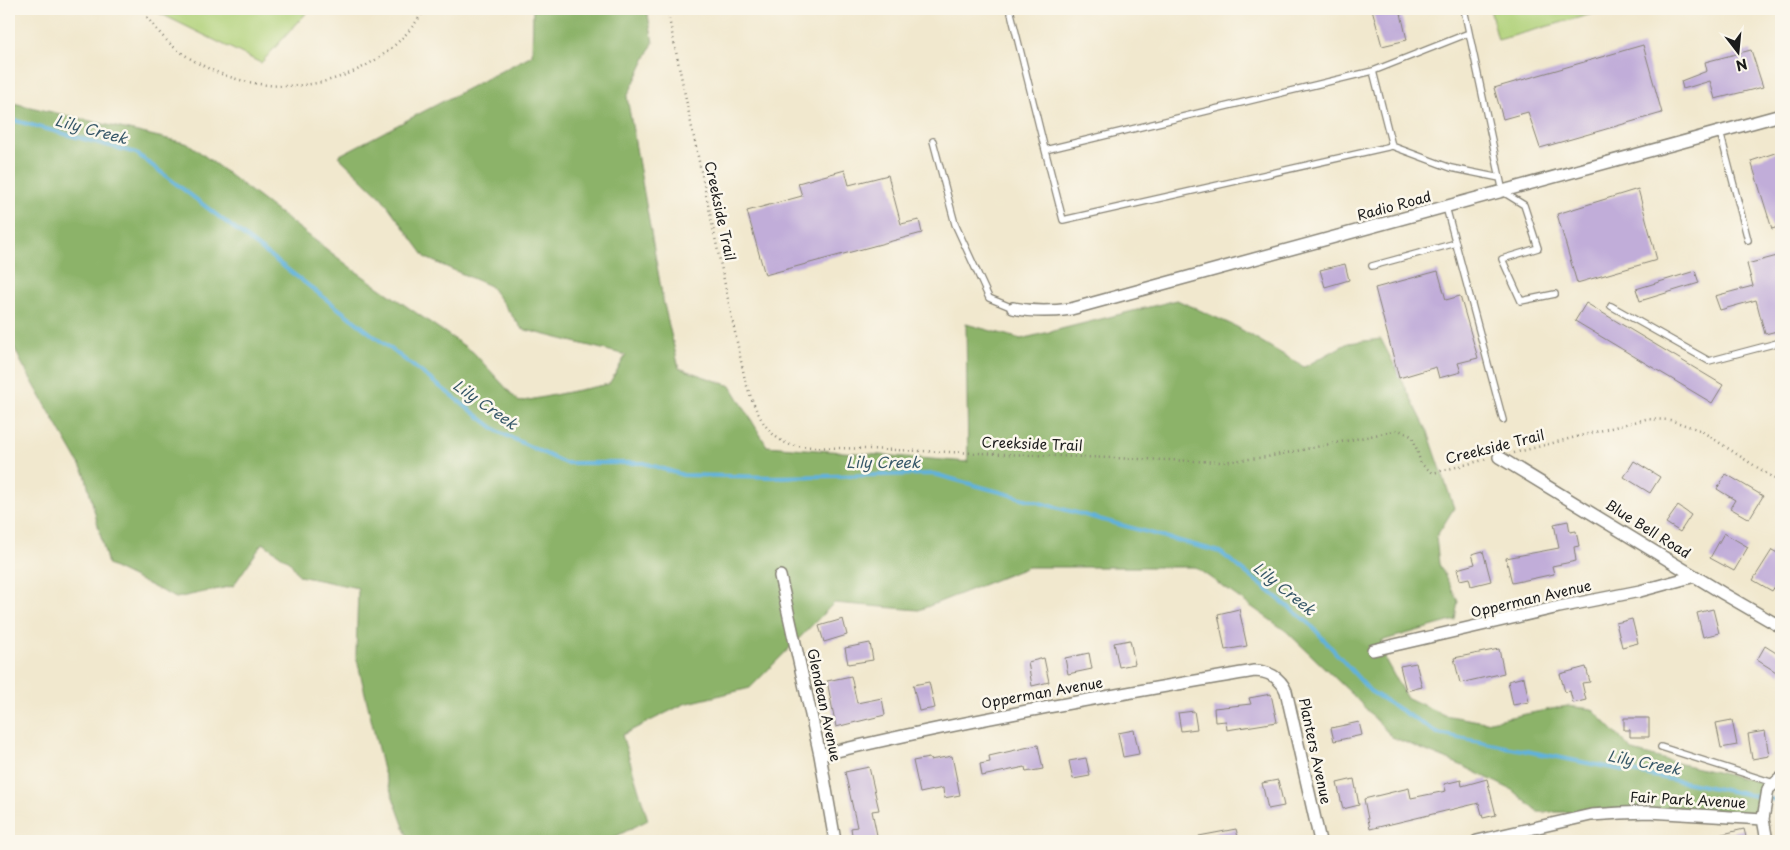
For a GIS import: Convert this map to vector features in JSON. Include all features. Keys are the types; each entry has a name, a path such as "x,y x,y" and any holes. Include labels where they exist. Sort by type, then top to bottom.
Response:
{"street":[{"name":"Radio Road","path":"1013,308 1051,312 1070,309 1781,115"},
{"name":"Blue Bell Road","path":"1499,456 1781,627"},
{"name":"Glendean Avenue","path":"780,576 820,755 835,841"},
{"name":"Opperman Avenue","path":"1373,650 1559,607 1640,591 1695,576"},
{"name":"Opperman Avenue","path":"820,755 956,724 1106,696 1254,670 1271,674"},
{"name":"Planters Avenue","path":"1271,674 1279,680 1286,691 1320,841"},
{"name":"Fair Park Avenue","path":"1477,841 1591,815 1611,813 1764,813 1775,783"},
{"path":"1764,813 1767,841"}],"lane":[{"path":"1010,9 1063,220 1392,146 1451,168 1500,178"},
{"path":"1464,9 1503,192 1524,205 1538,248 1502,259 1521,301 1555,294"},
{"path":"1045,150 1373,71 1469,33"},
{"path":"1373,71 1392,146"},
{"path":"1720,132 1748,240"},
{"path":"933,141 955,224 971,261 989,298 1013,308"},
{"path":"1446,207 1503,420"},
{"path":"1372,266 1456,243"},
{"path":"1611,306 1709,361 1781,342"},
{"path":"1661,747 1775,783"}],"path":[{"path":"141,9 157,30 181,53 209,70 240,82 273,87 306,86 338,78 368,64 395,45 418,21 426,9"},
{"name":"Creekside Trail","path":"667,9 745,380 752,400 766,428 775,438 790,445 1222,462 1267,457 1399,430 1413,437 1421,464 1433,473 1646,419 1670,420 1700,430 1781,483"}],"green space":[{"path":"151,9 310,9 261,63"},
{"path":"533,9 647,9 653,43 627,97 663,300 679,368 731,386 767,446 968,462 966,324 1021,339 1177,300 1237,327 1304,367 1348,343 1381,339 1428,432 1454,508 1436,537 1439,564 1458,601 1455,620 1381,641 1386,661 1406,697 1444,715 1485,722 1567,706 1592,709 1633,751 1764,783 1757,813 1538,812 1512,790 1463,766 1392,737 1353,695 1286,631 1195,567 1028,567 919,610 834,603 750,688 684,704 622,735 648,820 607,841 409,841 383,770 356,655 358,588 299,576 290,562 263,543 233,586 176,598 108,565 85,474 21,362 9,335 9,102 189,144 354,270 473,352 519,402 609,384 626,355 522,329 490,286 426,258 382,198 338,156 532,55"},
{"path":"1490,9 1610,9 1498,40"}],"building":[{"path":"1372,9 1400,9 1407,40 1382,46"},
{"path":"1643,45 1662,113 1540,148 1528,112 1503,119 1494,88"},
{"path":"1751,50 1763,87 1715,99 1710,81 1683,89 1681,81 1707,71 1705,62"},
{"path":"1781,151 1781,226 1772,229 1751,161"},
{"path":"845,170 849,185 888,175 901,224 919,220 922,233 765,275 747,211 802,196 798,183"},
{"path":"1638,189 1657,260 1577,283 1557,214"},
{"path":"1781,255 1781,330 1765,334 1756,300 1720,310 1715,296 1753,286 1747,264"},
{"path":"1345,264 1349,280 1325,287 1320,270"},
{"path":"1438,271 1446,300 1460,296 1478,358 1458,363 1461,372 1439,378 1436,367 1399,378 1375,288"},
{"path":"1695,271 1699,283 1640,301 1636,289"},
{"path":"1586,303 1723,385 1712,403 1575,321"},
{"path":"1634,461 1660,477 1650,493 1624,477"},
{"path":"1726,474 1763,496 1749,519 1730,508 1735,500 1717,489"},
{"path":"1678,506 1691,515 1680,532 1666,523"},
{"path":"1568,521 1570,532 1576,531 1579,546 1574,547 1576,561 1552,566 1554,574 1512,583 1506,558 1559,548 1554,524"},
{"path":"1724,533 1748,547 1734,571 1710,558"},
{"path":"1772,550 1781,555 1781,576 1772,591 1753,580"},
{"path":"1483,551 1491,581 1471,586 1469,578 1460,580 1457,569 1475,564 1472,554"},
{"path":"1239,609 1247,646 1225,650 1218,614"},
{"path":"1713,609 1719,633 1703,637 1697,613"},
{"path":"843,619 847,635 824,642 819,626"},
{"path":"1632,619 1638,643 1622,647 1616,623"},
{"path":"1130,640 1135,664 1119,667 1114,643"},
{"path":"870,643 873,660 848,664 845,648"},
{"path":"1765,646 1781,656 1781,675 1757,660"},
{"path":"1499,649 1504,673 1460,683 1454,658"},
{"path":"1089,653 1092,669 1068,674 1065,658"},
{"path":"1044,658 1049,682 1032,686 1028,662"},
{"path":"1416,663 1422,687 1406,691 1400,666"},
{"path":"1586,667 1590,682 1582,683 1586,700 1573,703 1570,691 1565,692 1560,674"},
{"path":"851,676 857,703 882,698 885,715 836,727 827,681"},
{"path":"1524,677 1529,702 1513,705 1508,681"},
{"path":"929,682 935,708 919,711 913,685"},
{"path":"1271,694 1277,722 1227,730 1226,721 1215,722 1214,708 1251,704 1249,698"},
{"path":"1194,711 1197,729 1181,731 1178,713"},
{"path":"1624,718 1649,718 1649,737 1630,737 1630,730 1624,730"},
{"path":"1732,720 1737,745 1721,748 1716,723"},
{"path":"1359,722 1362,735 1334,741 1331,728"},
{"path":"1134,730 1139,754 1123,757 1118,733"},
{"path":"1765,731 1769,756 1752,759 1748,734"},
{"path":"1038,745 1043,769 1026,772 1025,767 982,776 980,764 990,762 989,756"},
{"path":"952,756 960,795 944,798 943,788 920,793 913,761"},
{"path":"1086,758 1090,776 1073,779 1069,761"},
{"path":"869,767 879,810 872,811 878,840 853,841 851,828 857,827 845,772"},
{"path":"1354,779 1359,805 1343,809 1337,783"},
{"path":"1487,779 1496,815 1483,818 1479,803 1370,829 1364,799 1409,788 1411,798 1446,791 1444,784 1461,780 1462,786"},
{"path":"1278,780 1284,806 1268,809 1262,783"},
{"path":"1236,829 1239,841 1200,841 1199,836"},
{"path":"1744,829 1747,841 1711,841 1710,837"}],"waterway":[{"name":"Lily Creek","path":"9,119 136,153 499,432 565,463 644,463 683,475 776,477 934,474 1220,552 1310,624 1370,691 1439,734 1781,801"}]}
